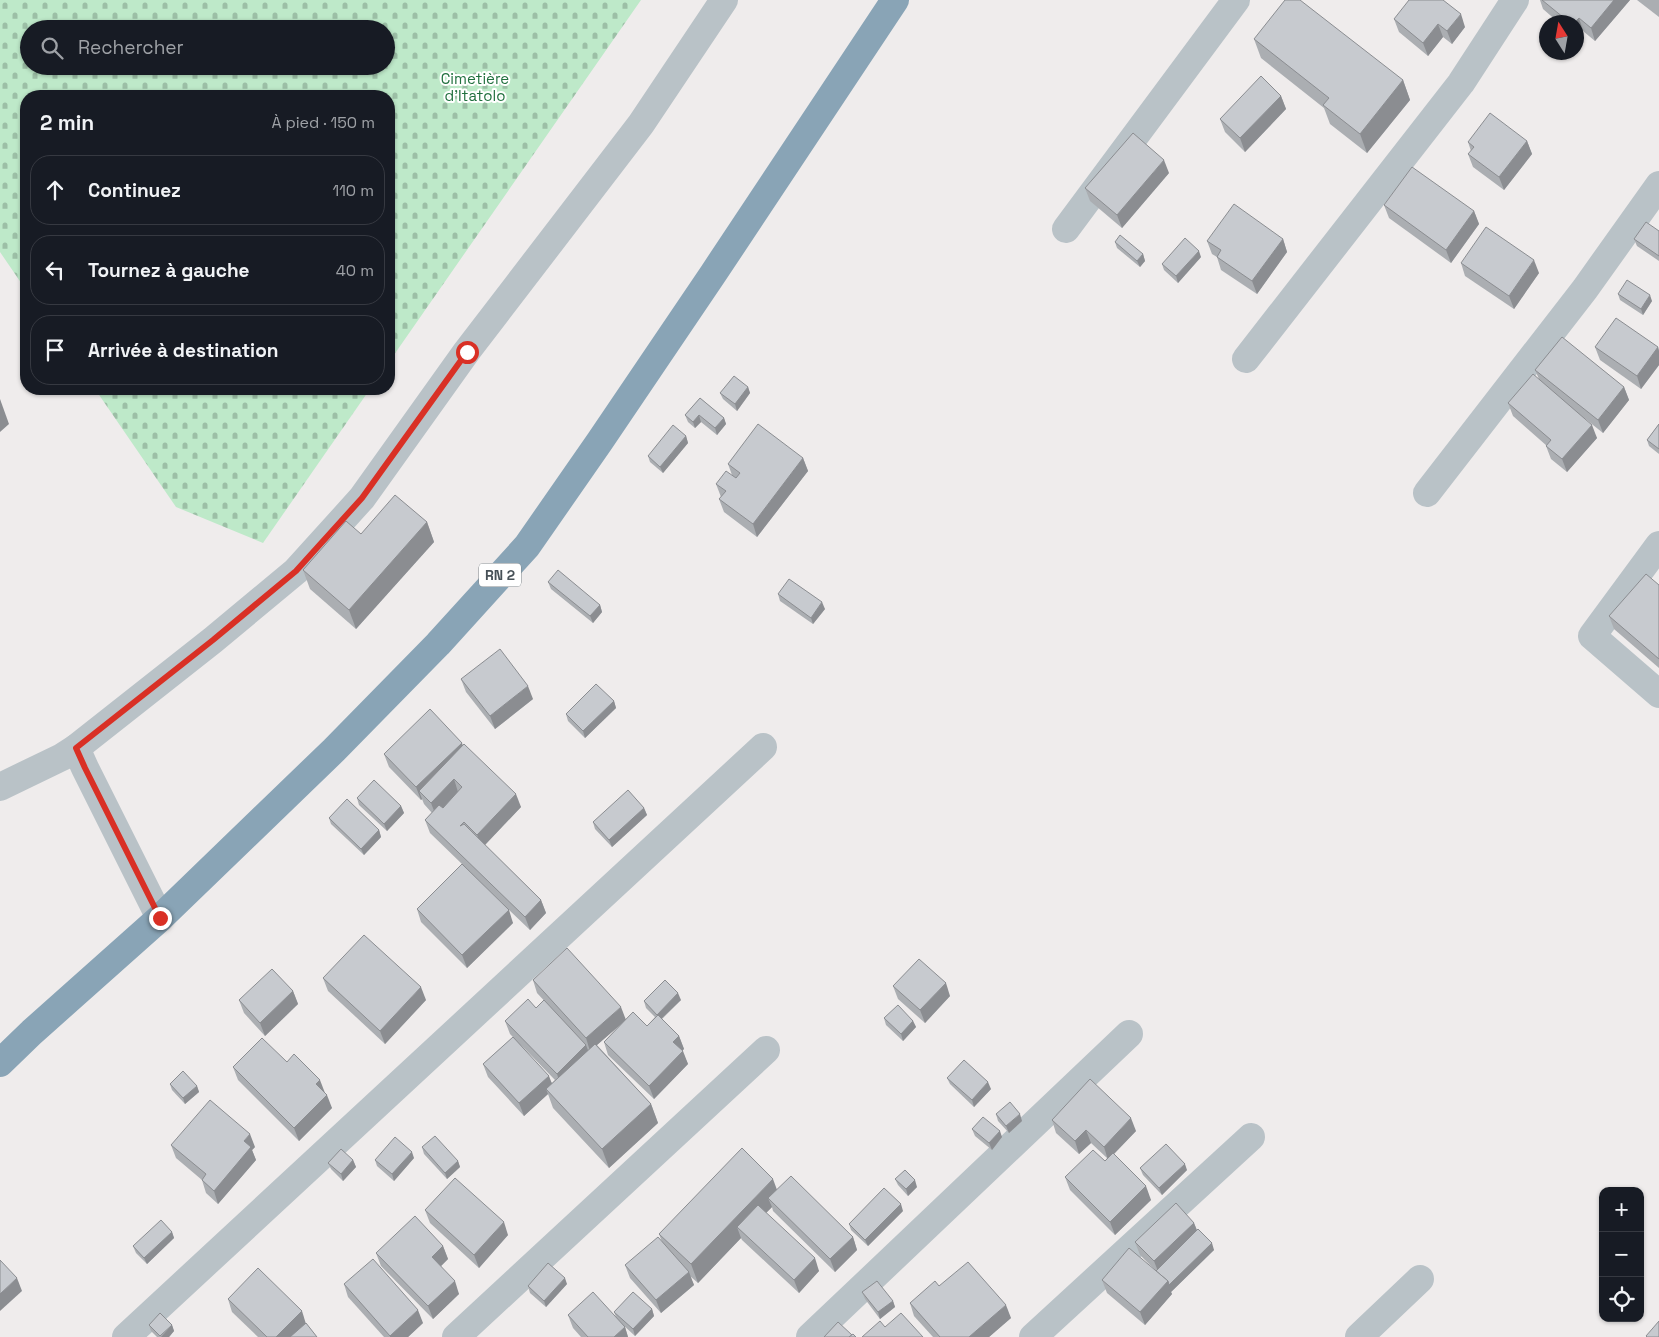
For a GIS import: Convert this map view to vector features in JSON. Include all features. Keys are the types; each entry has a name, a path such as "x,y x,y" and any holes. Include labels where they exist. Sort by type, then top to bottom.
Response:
{"highway":[{"name":"RN 2","path":"0,1062 160,918 341,743 438,644 527,546 660,354 895,0"}],"street":[{"path":"0,787 62,757 76,748 213,640 296,571 362,498 467,352 641,124 724,0"},
{"path":"1066,229 1236,0"},
{"path":"1246,360 1461,84 1515,0"},
{"path":"1427,494 1585,289 1659,185"},
{"path":"1659,545 1592,636 1659,694"},
{"path":"126,1337 763,746"},
{"path":"76,748 160,918"},
{"path":"810,1337 1129,1034"},
{"path":"456,1337 766,1050"},
{"path":"1033,1337 1251,1137"},
{"path":"1359,1337 1420,1279"}],"green space":[{"name":"Cimetière d'Itatolo","path":"0,0 641,0 395,353 395,90 20,90 20,281 0,252"},
{"path":"99,395 366,395 263,543 176,507"}],"building":[{"path":"1285,0 1300,0 1403,80 1360,134 1323,105 1329,98 1254,39"},
{"path":"1409,0 1443,0 1461,14 1447,31 1438,24 1423,43 1394,19"},
{"path":"1542,0 1614,0 1591,28 1584,22 1584,15 1560,15"},
{"path":"1261,76 1281,96 1240,138 1220,119"},
{"path":"1490,113 1527,141 1499,177 1468,154 1474,147 1468,142"},
{"path":"1133,133 1164,160 1117,215 1085,188"},
{"path":"1412,167 1474,211 1446,250 1384,205"},
{"path":"1234,204 1283,239 1252,281 1217,257 1221,250 1207,241"},
{"path":"1646,222 1659,231 1659,256 1634,239"},
{"path":"1486,227 1534,260 1509,296 1461,263"},
{"path":"1120,235 1143,254 1137,261 1115,242"},
{"path":"1185,238 1199,251 1176,276 1162,264"},
{"path":"1627,280 1650,295 1641,309 1618,294"},
{"path":"1616,318 1658,347 1637,376 1595,347"},
{"path":"1562,337 1624,387 1598,420 1535,370"},
{"path":"1533,374 1592,425 1562,459 1546,446 1551,440 1508,403"},
{"path":"734,376 748,387 735,404 720,393"},
{"path":"700,398 724,418 715,428 699,415 693,422 685,415"},
{"path":"758,424 803,458 753,524 719,499 726,491 716,484 726,471 736,478 740,473 728,464"},
{"path":"1659,424 1659,449 1647,440"},
{"path":"673,425 686,436 660,467 648,456"},
{"path":"395,495 427,522 349,610 303,570 346,521 361,534"},
{"path":"558,570 600,605 590,616 548,582"},
{"path":"1646,574 1659,585 1659,659 1609,616"},
{"path":"789,579 822,602 811,618 778,594"},
{"path":"500,649 528,686 490,716 461,679"},
{"path":"596,684 614,701 583,731 566,714"},
{"path":"430,709 462,743 416,787 384,754"},
{"path":"464,744 516,794 477,835 464,822 460,826 464,824 541,900 525,917 425,820 439,805 443,808 462,787 454,779 431,803 419,791"},
{"path":"374,780 401,806 384,824 357,798"},
{"path":"628,790 644,808 609,840 593,822"},
{"path":"347,799 379,830 361,849 329,818"},
{"path":"462,864 509,910 462,955 417,909"},
{"path":"364,935 421,987 380,1031 323,978"},
{"path":"567,948 621,1007 586,1038 533,980"},
{"path":"919,959 946,983 920,1010 893,986"},
{"path":"272,969 293,991 260,1023 239,1000"},
{"path":"665,980 678,993 657,1015 644,1001"},
{"path":"528,999 536,1008 544,1000 586,1045 557,1074 505,1021"},
{"path":"898,1005 913,1021 901,1034 884,1018"},
{"path":"633,1012 647,1026 658,1015 679,1036 673,1042 683,1051 649,1086 604,1042"},
{"path":"513,1037 549,1076 519,1103 483,1064"},
{"path":"262,1038 287,1062 294,1054 320,1080 316,1084 327,1095 294,1128 233,1067"},
{"path":"595,1044 651,1104 602,1149 546,1089"},
{"path":"964,1060 988,1082 972,1100 947,1078"},
{"path":"183,1071 197,1086 183,1098 170,1084"},
{"path":"1090,1079 1131,1118 1104,1147 1086,1130 1075,1141 1052,1120"},
{"path":"210,1100 250,1134 244,1141 251,1147 214,1191 202,1180 206,1174 171,1145"},
{"path":"1010,1102 1020,1114 1006,1126 996,1114"},
{"path":"983,1117 1000,1131 989,1143 972,1129"},
{"path":"435,1136 458,1161 445,1173 422,1147"},
{"path":"395,1137 412,1152 392,1174 375,1160"},
{"path":"1166,1144 1185,1164 1159,1188 1140,1168"},
{"path":"742,1148 773,1179 691,1264 659,1234"},
{"path":"341,1149 353,1160 341,1174 328,1163"},
{"path":"1093,1150 1105,1161 1113,1153 1146,1186 1110,1222 1065,1177"},
{"path":"905,1170 915,1180 906,1189 895,1179"},
{"path":"791,1176 853,1237 830,1259 768,1198"},
{"path":"455,1178 504,1222 474,1255 425,1210"},
{"path":"884,1188 901,1204 865,1240 849,1224"},
{"path":"1176,1203 1194,1223 1154,1261 1135,1242"},
{"path":"758,1205 815,1258 794,1280 737,1227"},
{"path":"415,1216 443,1246 432,1257 455,1281 428,1306 376,1253"},
{"path":"161,1220 172,1232 144,1258 133,1246"},
{"path":"1198,1229 1212,1243 1169,1285 1168,1281 1156,1271"},
{"path":"658,1237 689,1272 656,1300 625,1265"},
{"path":"1129,1248 1168,1281 1140,1312 1102,1280"},
{"path":"373,1259 418,1310 390,1336 344,1284"},
{"path":"0,1260 17,1278 0,1294"},
{"path":"968,1262 1006,1305 969,1337 940,1337 910,1303 935,1281 939,1286"},
{"path":"548,1263 565,1278 544,1301 528,1286"},
{"path":"258,1268 302,1311 276,1337 267,1337 228,1299"},
{"path":"877,1281 893,1301 878,1312 862,1292"},
{"path":"593,1292 625,1327 614,1337 588,1337 568,1315"},
{"path":"633,1292 652,1309 633,1329 614,1312"},
{"path":"160,1313 172,1325 160,1336 149,1325"},
{"path":"901,1313 923,1337 862,1337 880,1321 885,1327"},
{"path":"1659,1321 1659,1337 1647,1337 1646,1336"},
{"path":"838,1322 852,1335 849,1337 824,1337"},
{"path":"306,1323 317,1337 290,1337"}],"route":[{"path":"160,918 76,748 213,640 296,571 362,498 467,352"}]}
